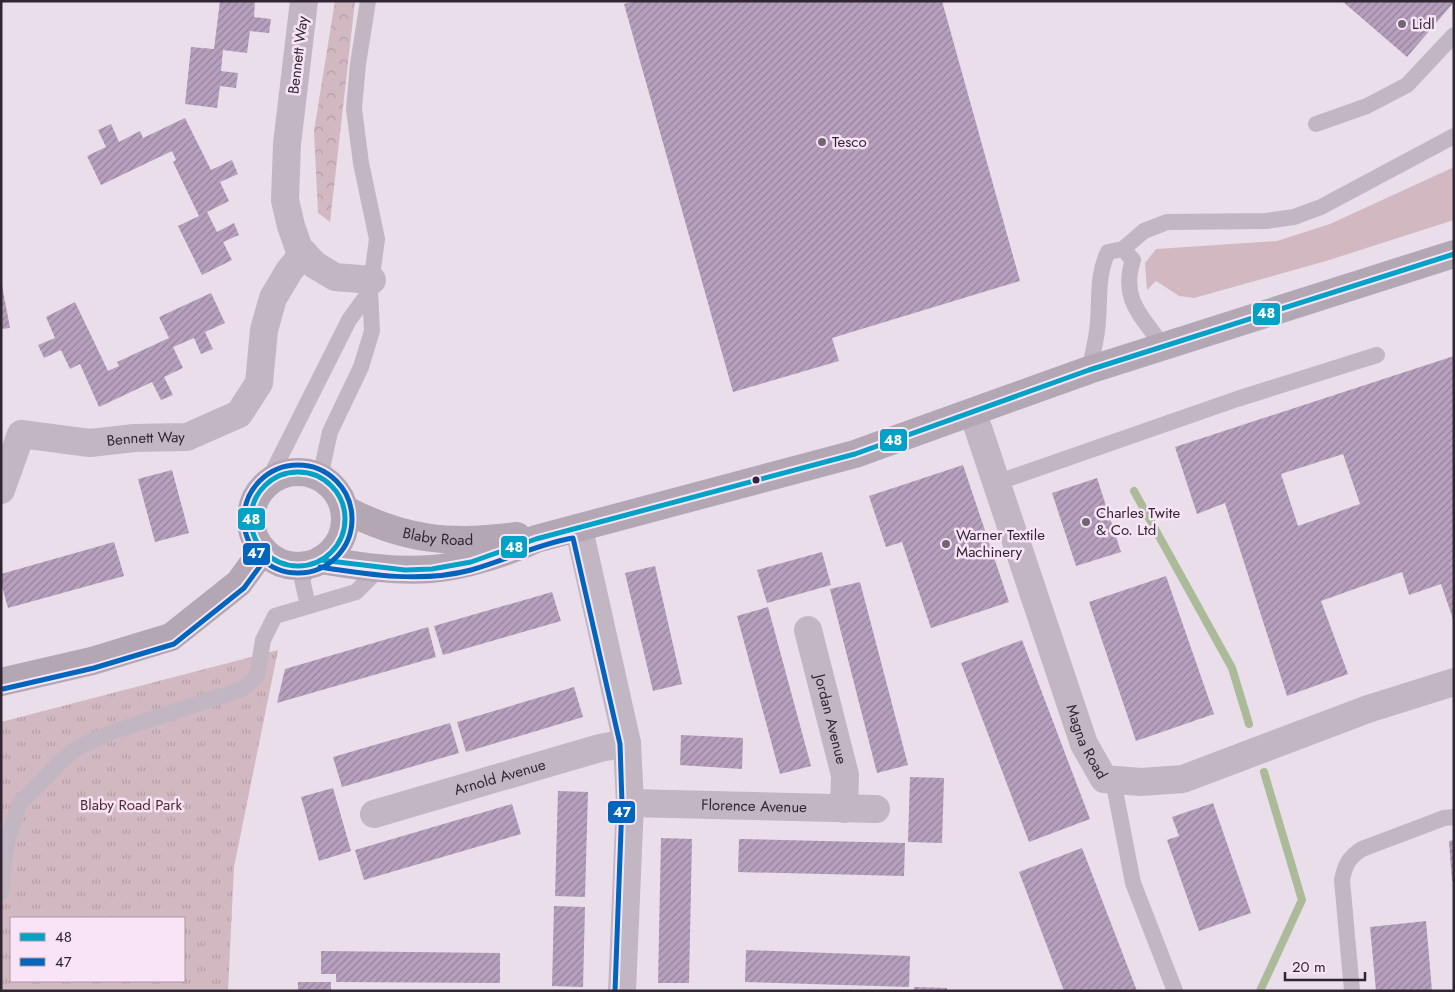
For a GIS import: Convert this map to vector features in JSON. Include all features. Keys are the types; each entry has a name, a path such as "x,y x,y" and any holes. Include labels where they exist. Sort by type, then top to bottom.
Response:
{"main road":[{"name":"Blaby Road","path":"317,561 380,568 433,569 514,549 536,539 855,454 1089,370 1454,254"},
{"path":"292,472 306,472 320,477 331,485 339,496 344,509 345,524 341,538 333,550 317,561 300,566 286,564 273,559 263,550 255,538 251,524 252,510 257,496 266,485 278,476 292,472"},
{"name":"Blaby Road","path":"344,509 374,525 418,538 454,540 518,536 536,539"},
{"path":"1,682 92,661 170,637 239,583 263,550"}],"street":[{"name":"Bennett Way","path":"304,1 287,144 285,200 291,226 300,249 315,265 335,277 371,286"},
{"name":"Bennett Way","path":"1,490 21,434 90,443 134,438 187,437 239,414 259,383 264,330 273,298 289,271 304,254"},
{"name":"Magna Road","path":"973,413 1084,744 1104,779 1141,782 1183,779 1368,709 1454,682"},
{"path":"579,529 627,743 630,803 622,991"},
{"name":"Jordan Avenue","path":"808,630 845,775 844,809"},
{"name":"Arnold Avenue","path":"374,814 600,748 627,743"},
{"name":"Florence Avenue","path":"630,803 876,809"}],"lane":[{"path":"320,477 330,432 360,367 372,331 371,286 377,239 361,162 354,109 358,64 368,1"},
{"path":"1316,124 1367,106 1407,84 1454,35"},
{"path":"1089,370 1095,344 1102,265 1108,252 1123,248 1144,231 1167,222 1266,221 1294,217 1321,207 1454,136"},
{"path":"1123,248 1133,260 1128,285 1130,298 1164,347"},
{"path":"266,485 336,344 371,286"},
{"path":"996,483 1237,399 1377,355"},
{"path":"308,606 302,579 317,561"},
{"path":"1,892 6,846 19,804 63,759 80,746 115,731 243,689 257,676 262,640 275,616 356,592 380,568"},
{"path":"1113,780 1132,883 1175,991"},
{"path":"1352,991 1342,880 1344,868 1351,856 1362,849 1444,818 1454,817"}],"green space":[{"path":"335,1 355,1 330,222 318,213 314,131"},
{"path":"1454,167 1454,220 1326,261 1194,298 1179,296 1156,281 1147,290 1145,263 1156,249 1277,241 1330,224"},
{"name":"Blaby Road Park","path":"278,650 234,867 228,991 1,991 1,722"}],"building":[{"path":"220,1 255,1 254,17 271,19 269,33 250,31 247,53 223,50 221,71 238,73 236,88 220,86 217,108 185,104 191,47 214,49"},
{"name":"Tesco","path":"635,1 942,1 1020,281 832,338 839,361 733,392 624,4"},
{"name":"Lidl","path":"1342,1 1454,1 1454,2 1407,57"},
{"path":"185,118 211,170 232,160 238,174 220,182 229,201 207,212 217,232 234,223 239,235 223,242 232,260 202,275 178,226 199,216 173,162 176,160 172,151 101,185 87,156 106,147 98,130 111,124 119,142 140,131 143,138"},
{"path":"1,280 10,328 1,329"},
{"path":"211,293 225,323 205,332 213,349 201,354 194,338 173,347 183,368 164,377 173,395 161,400 152,382 99,407 80,364 70,369 61,350 44,358 38,345 55,338 46,317 75,302 108,371 119,366 117,362 169,338 159,317"},
{"path":"1454,356 1454,622 1441,584 1409,595 1402,572 1321,601 1348,674 1287,696 1225,503 1197,514 1175,447","holes":["1343,454 1360,504 1298,526 1281,474"]},
{"name":"Warner Textile Machinery","path":"963,465 1009,602 931,628 902,542 886,547 869,496"},
{"path":"172,470 189,533 155,542 138,479"},
{"name":"Charles Twite & Co. Ltd","path":"1097,478 1121,552 1076,566 1052,493"},
{"path":"114,542 124,576 8,608 1,583 1,574"},
{"path":"822,552 831,585 767,603 757,570"},
{"path":"655,566 682,684 653,691 625,573"},
{"path":"1166,576 1214,714 1136,741 1089,602"},
{"path":"860,582 908,765 877,773 830,589"},
{"path":"552,592 561,621 443,655 434,626"},
{"path":"768,607 811,766 780,774 737,616"},
{"path":"428,627 436,657 277,703 285,669"},
{"path":"1022,640 1090,819 1029,842 961,663"},
{"path":"574,687 583,717 466,752 457,722"},
{"path":"450,723 459,753 342,787 333,757"},
{"path":"681,735 743,738 742,769 680,765"},
{"path":"910,777 944,778 942,843 908,842"},
{"path":"333,788 351,851 319,861 301,797"},
{"path":"558,791 588,792 585,897 555,896"},
{"path":"1213,803 1251,913 1199,931 1167,840 1179,836 1172,817"},
{"path":"512,804 521,834 364,880 355,850"},
{"path":"661,838 692,839 689,983 658,983"},
{"path":"739,839 905,843 904,876 738,872"},
{"path":"1454,840 1454,881 1452,881 1449,841"},
{"path":"1082,848 1137,991 1064,991 1019,872"},
{"path":"554,906 585,907 583,987 552,986"},
{"path":"1426,921 1432,991 1376,991 1370,927"},
{"path":"746,950 910,956 909,987 745,982"},
{"path":"321,951 500,953 500,983 336,982 336,974 321,974"},
{"path":"298,982 331,982 331,991 298,991"},
{"path":"914,987 947,988 947,991 914,991"}],"waterway":[{"path":"1134,491 1232,668 1249,724"},
{"path":"1260,991 1302,900 1264,772"}],"transit line":[{"name":"48","path":"321,560 405,570 432,569 471,562 536,539 855,454 1089,370 1454,254"},
{"name":"47","path":"298,465 319,469 336,481 348,498 352,519 348,540 336,557 319,569 298,573 277,569 260,557 248,540 244,519 248,498 260,481 277,469 298,465"},
{"name":"48","path":"298,472 316,476 331,486 341,501 345,519 341,537 331,552 316,562 298,566 280,562 265,552 255,537 251,519 255,501 265,486 280,476 298,472"},
{"name":"47","path":"320,567 377,575 415,577 452,574 484,566 547,544 573,538 620,744 622,803 615,991"},
{"name":"47","path":"3,689 94,668 174,644 244,588 269,554"}],"place":[{"name":"Lidl","path":"1402,24"},
{"name":"Tesco","path":"822,142"},
{"name":"Charles Twite & Co. Ltd","path":"1086,522"},
{"name":"Warner Textile Machinery","path":"946,544"}]}
